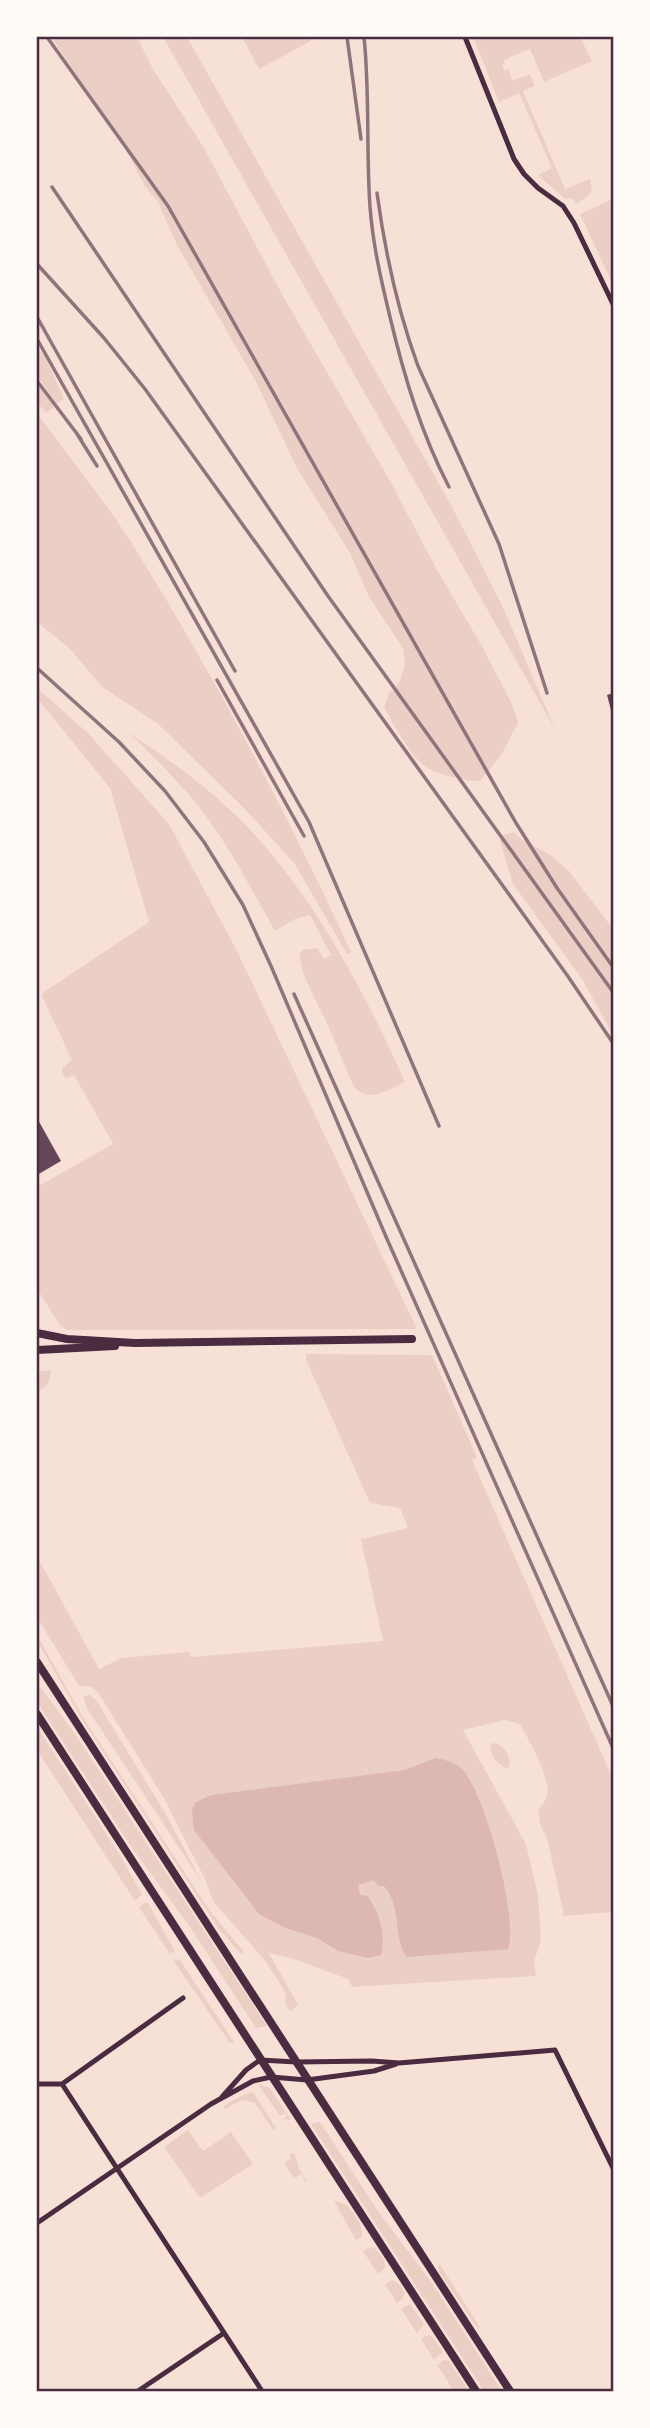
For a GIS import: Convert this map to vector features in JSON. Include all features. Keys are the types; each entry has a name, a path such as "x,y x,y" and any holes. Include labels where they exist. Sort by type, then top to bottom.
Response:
{"main road":[{"path":"37,1333 67,1339 135,1343 412,1339"},
{"path":"37,1350 135,1343"},
{"path":"37,1662 510,2391"},
{"path":"37,1714 476,2391"}],"street":[{"path":"465,37 514,159 531,181 563,206 613,304"},
{"path":"37,2084 62,2084 183,1998"},
{"path":"222,2097 246,2070 260,2060 296,2063 399,2063 555,2050 613,2168"},
{"path":"37,2222 222,2097 253,2081 271,2077 307,2080 374,2071 399,2063"},
{"path":"62,2084 262,2391"},
{"path":"138,2391 224,2333"}],"shaded area":[{"path":"51,37 137,37 153,69 204,148 283,296 390,481 512,704 518,723 502,754 480,781 452,777 426,767 409,748 392,721 384,707 390,692 399,683 405,665 403,648 369,597 350,553 298,470 255,380 177,245 158,202 145,186 121,141"},
{"path":"163,37 187,37 451,505 502,605 555,729"},
{"path":"242,37 309,37 311,41 259,69"},
{"path":"473,37 580,37 592,61 544,82 530,49 504,60 505,64 502,65 504,70 508,69 513,81 530,74 535,86 523,91 565,189 590,179 592,190 588,196 576,204 574,199 564,198 538,175 552,168 519,93 499,102"},
{"path":"613,199 613,285 580,214"},
{"path":"37,348 45,356 64,399 57,404 37,376"},
{"path":"37,384 54,407 46,413 37,402"},
{"path":"37,413 100,497 166,599 223,698 276,799 351,952 347,954 294,863 243,807 157,723 102,687 70,649 37,622"},
{"path":"37,688 88,733 169,824 237,951 417,1329 67,1330 60,1325 37,1289 37,1187 113,1144 74,1075 66,1079 62,1072 63,1067 72,1060 41,994 149,922 110,788 37,698"},
{"path":"128,732 218,799 258,838 284,869 308,902 351,973 405,1082 385,1092 371,1095 359,1091 353,1085 302,969 300,953 303,950 317,948 324,959 331,955 310,915 295,919 275,931 220,836 199,807"},
{"path":"514,832 521,839 552,856 569,871 613,929 613,1035 582,979 513,884 500,841 503,835"},
{"path":"306,1354 432,1355 477,1457 472,1460 613,1779 613,1912 564,1916 538,1810 547,1796 546,1779 529,1740 520,1724 505,1720 463,1730 526,1844 538,1896 541,1940 534,1962 536,1976 352,1987 348,1979 291,1958 269,1953 298,2005 290,2011 285,2003 286,1993 266,1962 213,1901 206,1881 165,1800 99,1694 92,1687 79,1686 37,1617 37,1556 99,1669 121,1658 189,1652 191,1657 383,1641 361,1539 408,1528 400,1508 370,1503 306,1360"},
{"path":"50,1370 48,1384 37,1391 37,1372"},
{"path":"37,1635 84,1719 210,1911 244,1952 241,1954 218,1928 80,1716 37,1641"},
{"path":"37,1683 73,1731 267,2026 256,2028 188,1924 132,1848 37,1702"},
{"path":"90,1695 96,1700 167,1816 203,1884 87,1708 83,1697"},
{"path":"37,1727 120,1855 142,1894 135,1901 37,1750"},
{"path":"496,1743 507,1753 510,1761 508,1769 493,1756 490,1744"},
{"path":"436,1758 461,1768 480,1802 498,1856 509,1911 508,1949 407,1957 400,1941 390,1894 374,1880 358,1885 360,1895 368,1896 379,1917 383,1939 381,1955 368,1958 338,1951 317,1938 283,1927 259,1914 194,1830 192,1809 196,1802 211,1795 405,1770"},
{"path":"148,1903 175,1951 170,1954 139,1907"},
{"path":"180,1959 234,2042 230,2043 173,1960"},
{"path":"258,2084 270,2088 291,2120 283,2119 287,2116 285,2113 280,2116"},
{"path":"253,2092 276,2128 273,2130 255,2103 242,2100 225,2109 223,2106"},
{"path":"320,2122 378,2211 432,2283 502,2391 484,2391 311,2124"},
{"path":"188,2130 203,2151 231,2132 253,2164 200,2198 164,2147"},
{"path":"294,2153 306,2182 301,2174 294,2178 284,2163 291,2159 289,2155"},
{"path":"334,2201 345,2204 354,2213 362,2237 356,2240"},
{"path":"371,2247 379,2252 384,2262 385,2268 378,2274 363,2251"},
{"path":"439,2263 481,2329 476,2326 439,2272"},
{"path":"392,2280 399,2284 405,2293 397,2303 385,2284"},
{"path":"410,2304 424,2324 417,2333 401,2309"},
{"path":"432,2336 443,2352 434,2360 421,2339"},
{"path":"444,2360 449,2361 469,2391 454,2391 437,2365"}],"building":[{"path":"613,693 613,714 612,714 607,695"},
{"path":"37,1118 61,1161 37,1175"}],"railway":[{"path":"47,37 168,206 516,823 557,888 613,967"},
{"path":"347,37 361,139"},
{"path":"364,37 370,207 378,262 407,382 430,446 449,487"},
{"path":"52,187 328,596 613,992"},
{"path":"377,193 393,280 418,366 499,544 547,693"},
{"path":"37,264 104,338 145,389 567,975 613,1043"},
{"path":"37,317 235,671"},
{"path":"37,339 309,822 439,1126"},
{"path":"37,381 81,439"},
{"path":"77,434 97,466"},
{"path":"37,668 119,742 165,791 204,842 243,905 387,1239 613,1748"},
{"path":"217,680 304,836"},
{"path":"294,994 613,1706"}]}
